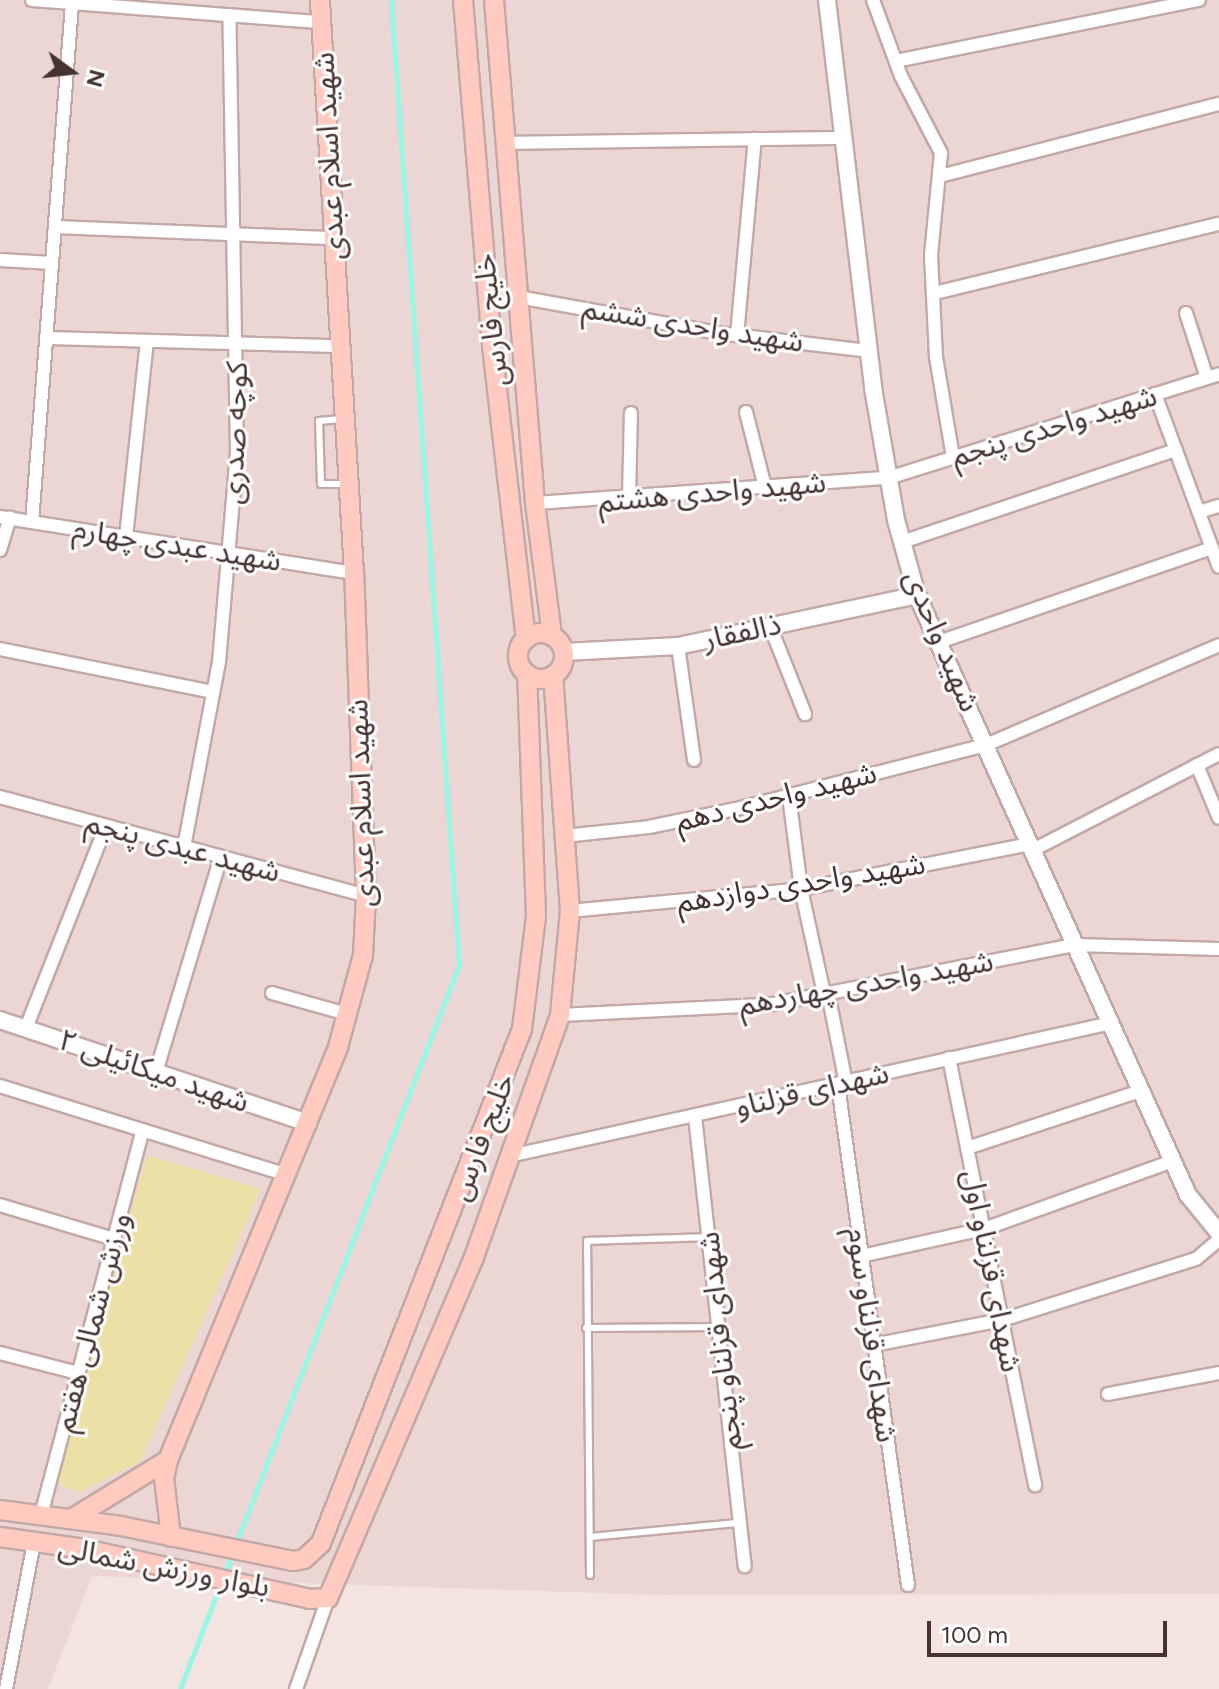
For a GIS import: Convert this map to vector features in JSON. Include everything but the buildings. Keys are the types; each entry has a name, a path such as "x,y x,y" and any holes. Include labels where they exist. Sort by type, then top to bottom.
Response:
{"main road":[{"name":"شهید اسلام عبدی","path":"168,1460 308,1123 347,1014 363,955 366,896 354,573 320,0"},
{"name":"خلیج فارس","path":"463,0 492,346 526,639"},
{"name":"خلیج فارس","path":"494,0 535,503 552,636"},
{"path":"328,1598 514,1155 560,1015 570,911 553,676 564,652 552,636 526,639 518,657 527,674 540,679 553,676"},
{"name":"خلیج فارس","path":"293,1561 321,1543 522,1029 536,916 527,674"},
{"path":"73,1518 168,1460"},
{"path":"168,1460 164,1478 173,1537"},
{"path":"336,1506 363,1516"},
{"name":"بلوار ورزش شمالی","path":"0,1510 73,1518 293,1561"},
{"name":"بلوار ورزش شمالی","path":"0,1537 328,1598"}],"street":[{"path":"32,0 321,22"},
{"name":"شهید واحدی","path":"827,0 868,351 888,478 917,595 1188,1195 1219,1233"},
{"path":"873,0 896,61 928,119 941,153 931,255 936,357 953,457"},
{"path":"896,61 1199,0"},
{"path":"32,522 72,5"},
{"name":"کوچه صدری","path":"184,847 213,692 230,553 237,343 229,15"},
{"path":"940,176 1219,104"},
{"path":"507,143 843,138"},
{"path":"737,335 755,139"},
{"path":"935,293 1219,224"},
{"path":"55,227 334,238"},
{"path":"0,260 52,263"},
{"name":"شهید واحدی ششم","path":"518,297 737,335 868,351"},
{"path":"1186,313 1213,376"},
{"path":"46,338 340,346"},
{"path":"126,537 147,341"},
{"name":"شهید واحدی پنجم","path":"888,478 1213,376"},
{"path":"1155,394 1219,567"},
{"path":"746,412 765,487"},
{"path":"629,498 631,413"},
{"path":"902,542 1176,450"},
{"name":"شهید واحدی هشتم","path":"535,503 888,478"},
{"path":"1199,512 1219,506"},
{"path":"0,550 5,518"},
{"name":"شهید عبدی چهارم","path":"5,518 354,573"},
{"path":"939,642 1212,548"},
{"name":"ذالفقار","path":"564,652 678,646 917,595"},
{"path":"770,626 805,714"},
{"name":"شهید واحدی دهم","path":"564,836 649,827 789,796 986,745 1219,645"},
{"path":"678,646 694,760"},
{"path":"0,649 213,692"},
{"name":"شهید واحدی دوازدهم","path":"570,911 801,889 1032,847 1219,754"},
{"path":"1197,765 1219,818"},
{"name":"شهدای قزلناو سوم","path":"789,796 801,889 826,994 842,1084 861,1256 908,1585"},
{"name":"شهید عبدی پنجم","path":"0,797 366,896"},
{"path":"26,1028 106,826"},
{"path":"156,1072 221,857"},
{"name":"شهید واحدی چهاردهم","path":"560,1015 768,1005 1075,945 1219,949"},
{"path":"272,993 347,1014"},
{"name":"شهید میکائیلی ۲","path":"0,1020 308,1123"},
{"name":"شهدای قزلناو","path":"514,1155 1111,1023"},
{"name":"شهدای قزلناو اول","path":"949,1058 1035,1485"},
{"path":"0,1086 287,1175"},
{"path":"967,1148 1140,1091"},
{"name":"شهدای قزلناو پنجم","path":"695,1116 745,1566"},
{"name":"ورزش شمالی هفتم","path":"41,1515 143,1130"},
{"path":"861,1256 984,1229 1173,1161"},
{"path":"0,1205 114,1239"},
{"path":"873,1345 1002,1320 1196,1259 1219,1240"},
{"path":"0,1353 78,1373"},
{"path":"1108,1394 1219,1373"},
{"path":"6,1689 34,1542"},
{"path":"296,1689 328,1598"}],"lane":[{"path":"344,419 319,421 321,484 348,484"},
{"path":"590,1575 587,1241 708,1237"},
{"path":"586,1328 718,1327"},
{"path":"590,1537 739,1523"}],"shaded area":[{"path":"0,0 1219,0 1219,1594 659,1595 92,1576 48,1689 0,1689"},
{"path":"147,1155 261,1189 140,1462 80,1492 63,1487 54,1475"}],"waterway":[{"path":"180,1689 459,965 391,0"}]}
